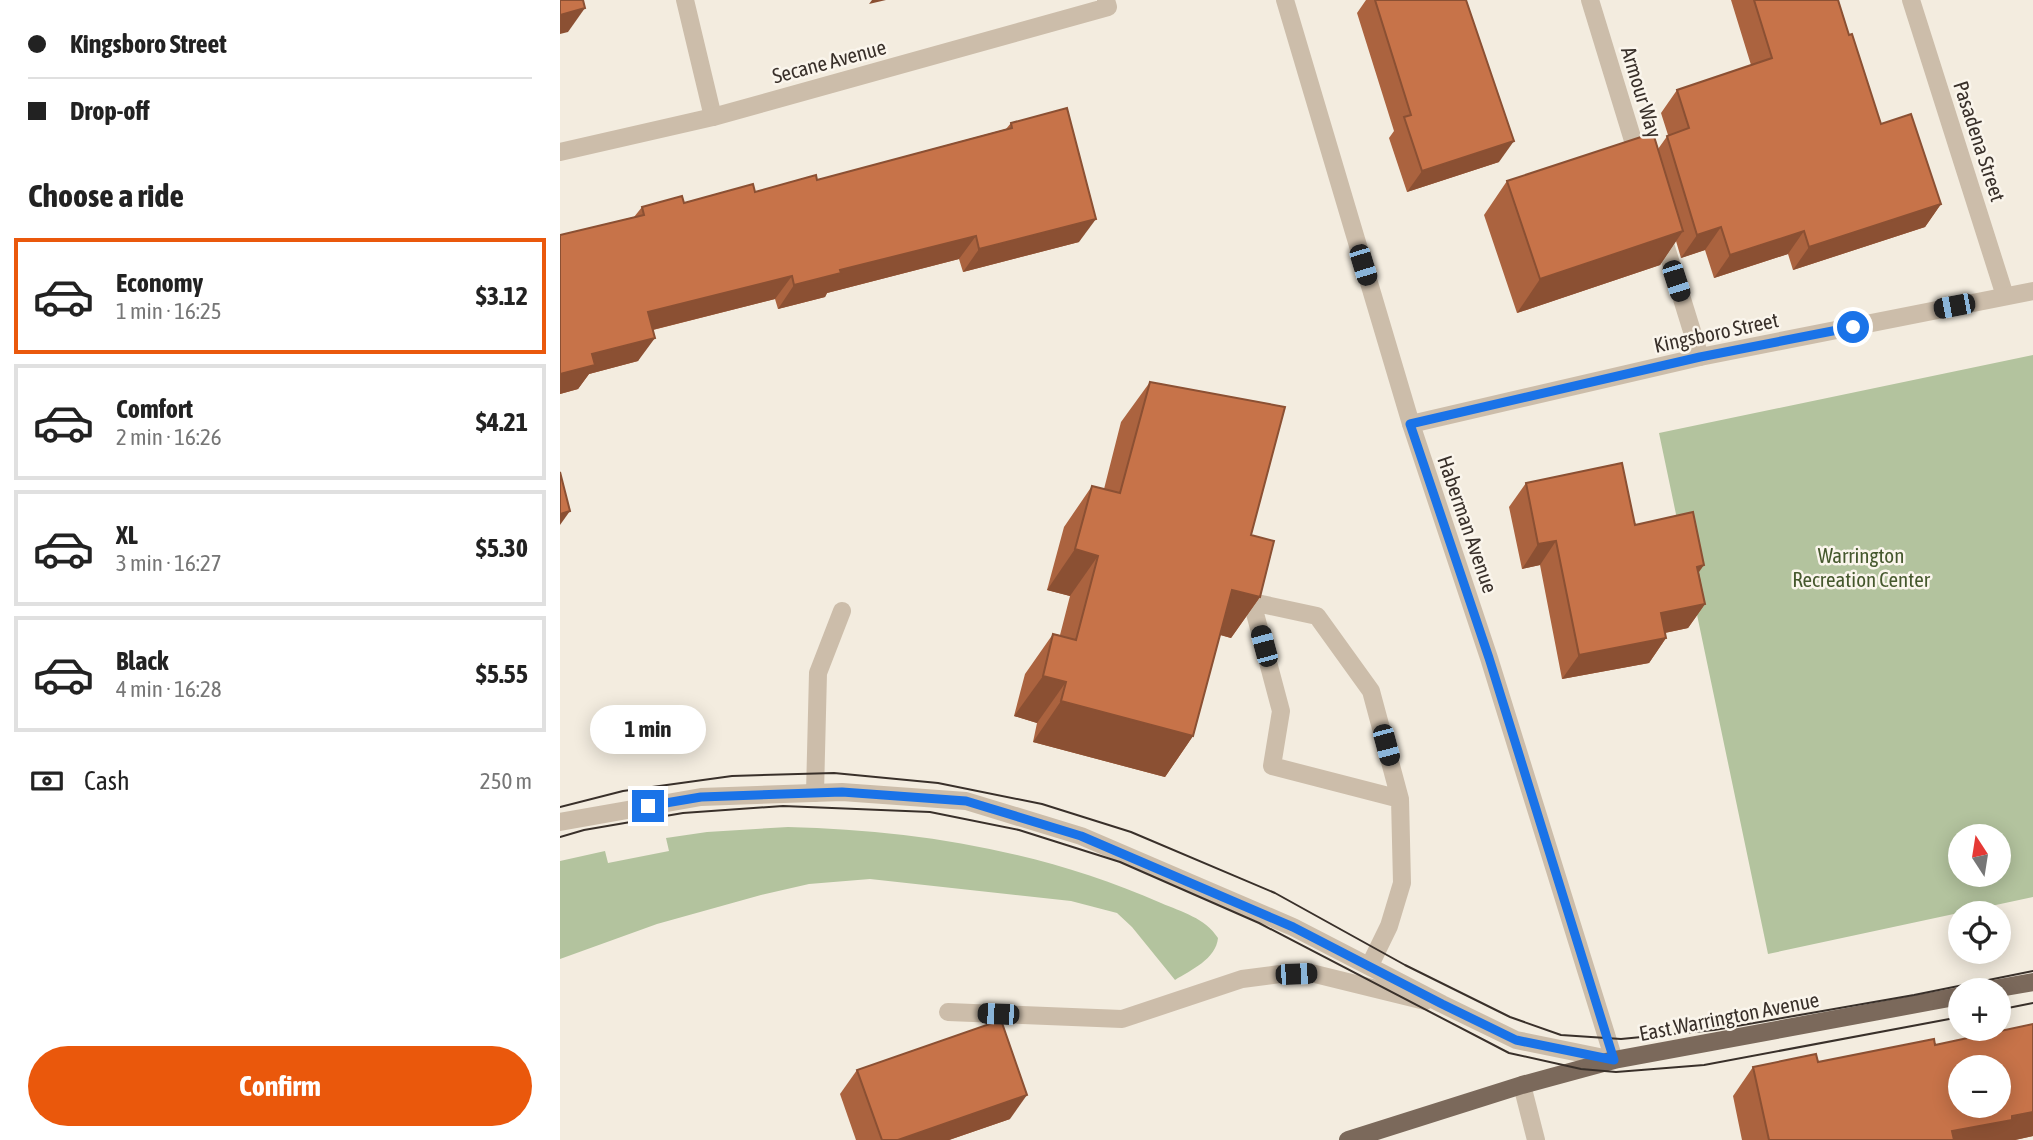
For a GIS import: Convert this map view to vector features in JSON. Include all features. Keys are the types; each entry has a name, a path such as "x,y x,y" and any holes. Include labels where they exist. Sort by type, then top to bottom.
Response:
{"main road":[{"path":"2011,986 2033,982"},
{"name":"East Warrington Avenue","path":"1348,1140 1522,1085 1614,1060 1948,998"}],"street":[{"path":"685,0 713,117"},
{"name":"Haberman Avenue","path":"1285,0 1410,424 1489,658 1614,1060"},
{"name":"Armour Way","path":"1590,0 1643,172"},
{"name":"Pasadena Street","path":"1911,0 2005,296"},
{"name":"Secane Avenue","path":"560,152 713,117 1107,4"},
{"path":"1655,212 1700,357"},
{"name":"Kingsboro Street","path":"1410,424 1700,357 2033,291"},
{"path":"1370,965 1389,926 1402,883 1400,799 1371,691 1317,616 1252,602 1281,711 1272,766 1400,799"},
{"path":"815,793 818,673 842,611"},
{"path":"560,822 701,797 842,792 966,801 1081,836 1293,927 1516,1040 1614,1060"},
{"path":"948,1012 1122,1019 1242,979 1311,973 1442,1004"},
{"path":"1522,1085 1536,1140"}],"green space":[{"name":"Warrington Recreation Center","path":"2033,355 2033,897 2011,902 1948,901 1948,915 1768,954 1659,433"},
{"path":"788,827 931,839 1025,857 1117,885 1192,916 1207,925 1218,938 1208,958 1175,980 1132,927 1117,913 1071,901 870,879 809,884 761,895 657,924 560,959 560,861 605,851 608,863 669,851 666,838 707,832"}],"building":[{"path":"560,0 583,0 585,8 560,15"},
{"path":"1375,0 1466,0 1514,141 1422,171 1404,117 1411,115"},
{"path":"1754,0 1838,0 1881,124 1911,114 1941,204 1809,247 1804,231 1730,255 1721,227 1697,235 1667,136 1689,128 1677,90 1772,58"},
{"path":"1067,108 1096,219 979,249 976,236 840,270 841,273 794,285 792,276 648,312 655,338 592,354 595,365 560,374 560,235 644,215 642,207 682,196 684,203 753,184 755,192 816,175 817,180 1012,128 1011,123"},
{"path":"1653,133 1683,231 1540,279 1507,181"},
{"path":"1150,382 1285,407 1251,535 1274,541 1260,597 1232,590 1193,736 1061,701 1066,682 1043,676 1053,634 1076,640 1098,556 1075,549 1092,486 1120,493"},
{"path":"1622,463 1635,525 1693,512 1704,565 1697,567 1705,604 1661,613 1666,638 1579,655 1556,541 1538,544 1526,483"},
{"path":"560,472 570,511 560,514"},
{"path":"1001,1020 1027,1095 898,1140 882,1140 857,1070"},
{"path":"2033,1024 2033,1112 2012,1116 2012,1120 1952,1131 1954,1140 1769,1140 1753,1067 1816,1054 1818,1062 1934,1039 1935,1045 1954,1041 2011,1041 2011,1029"}],"tram line":[{"path":"560,807 623,791 732,776 834,773 938,783 1042,804 1131,832 1275,893 1405,965 1510,1017 1561,1035 1621,1039 1714,1030 2033,971"},
{"path":"560,837 584,830 683,813 783,806 930,812 1019,830 1120,862 1259,923 1509,1053 1581,1069 1616,1072 1704,1065 1948,1019"},
{"path":"2011,1007 2033,1003"}],"route":[{"path":"648,806 701,797 842,792 966,801 1081,836 1293,927 1516,1040 1614,1060 1489,658 1410,424 1700,357 1853,327"}]}
